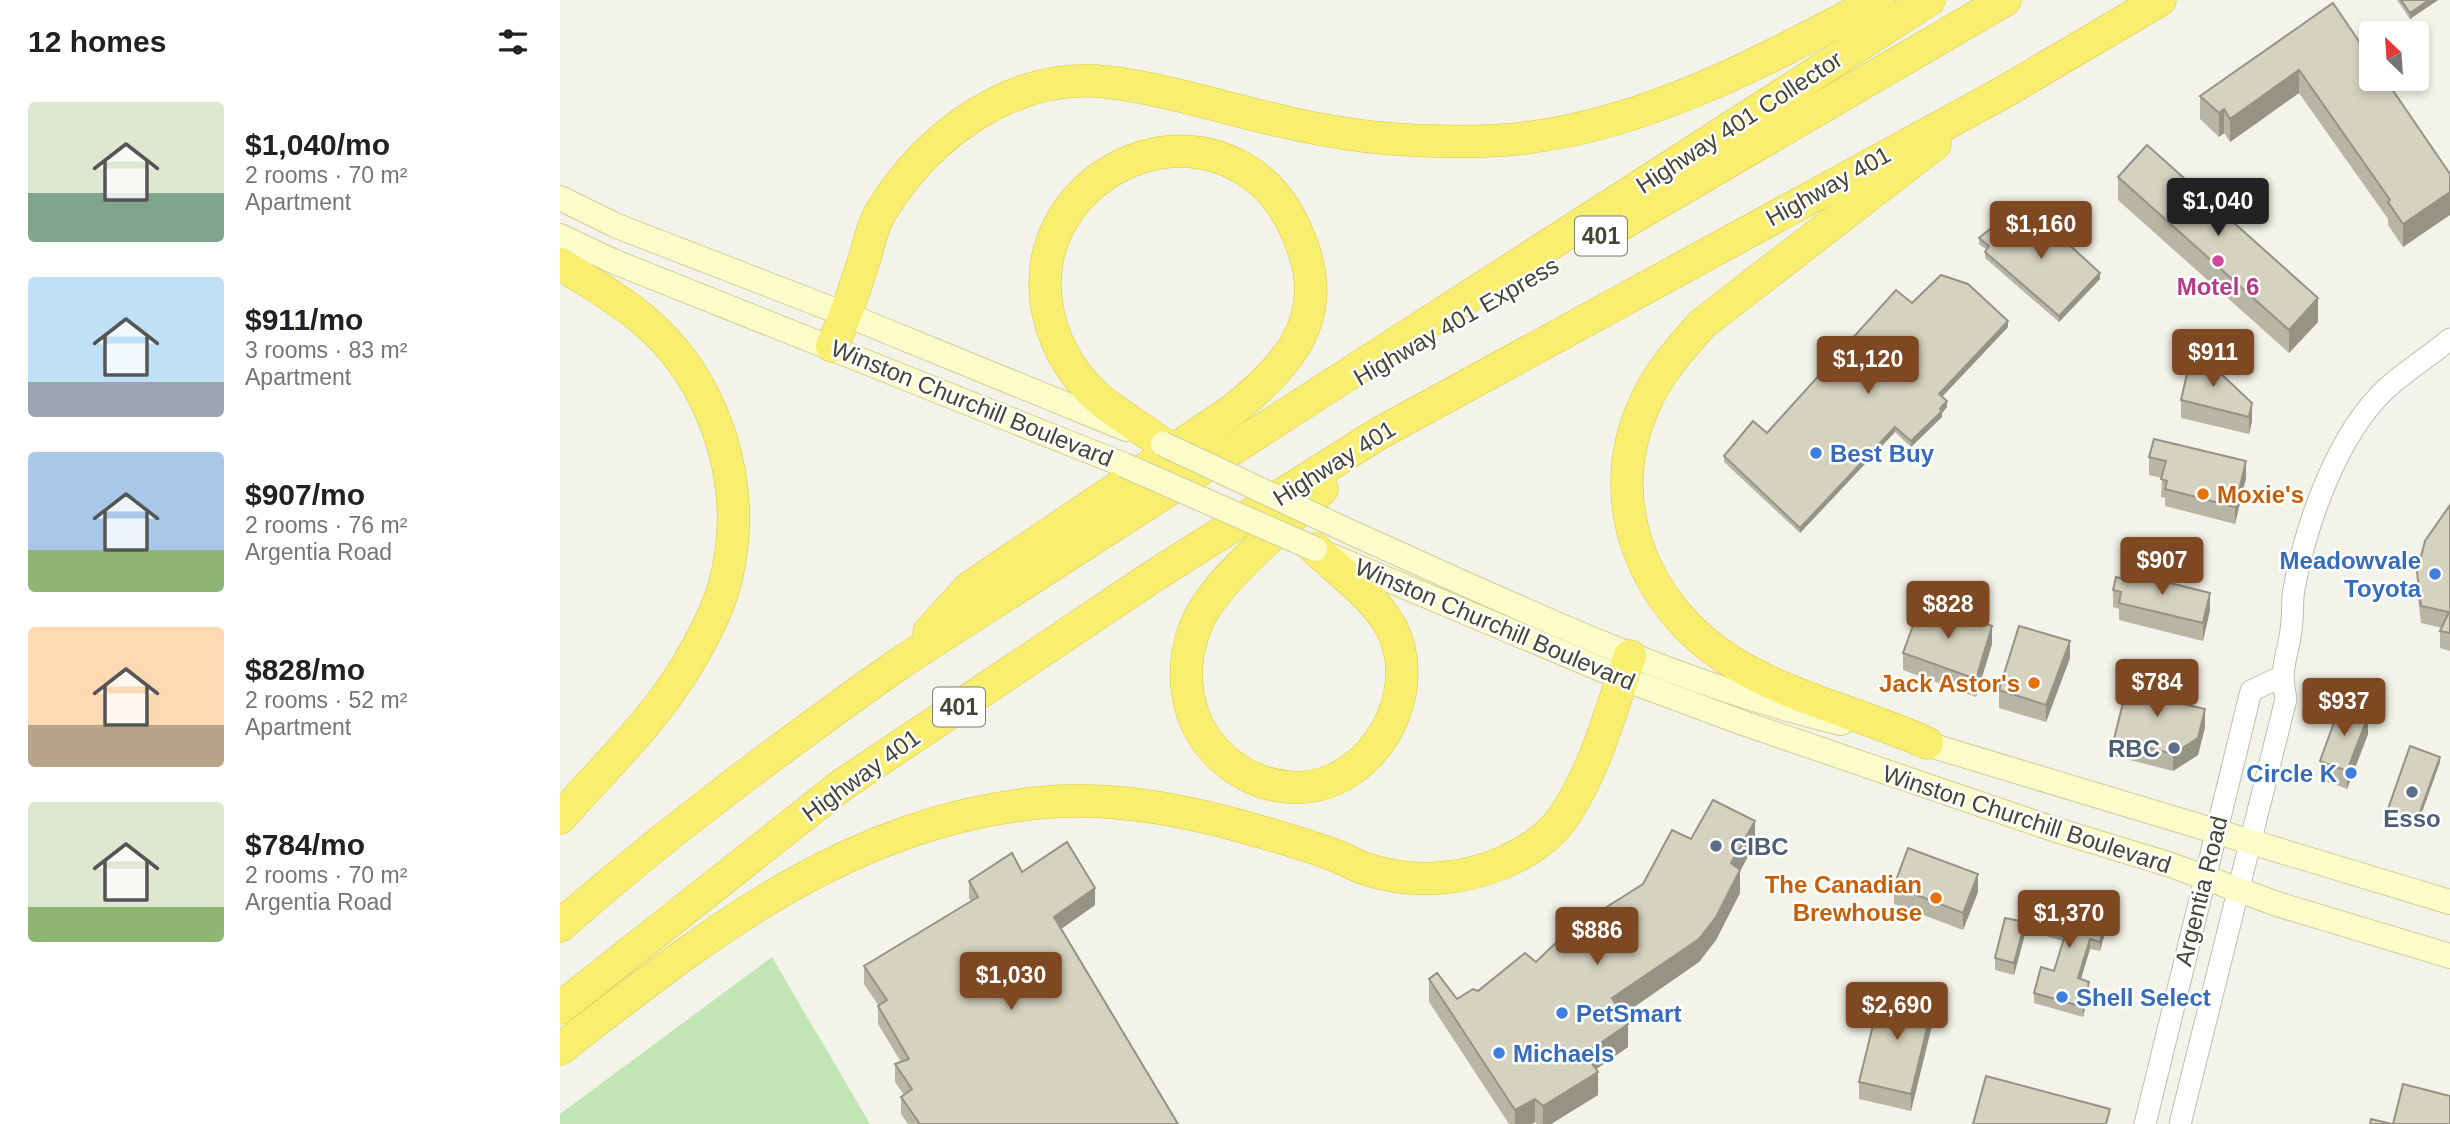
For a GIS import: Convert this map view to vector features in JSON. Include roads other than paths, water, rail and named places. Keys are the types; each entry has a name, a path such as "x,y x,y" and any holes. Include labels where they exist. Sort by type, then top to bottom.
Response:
{"highway":[{"path":"832,346 847,315 877,217 905,174 947,133 988,107 1029,90 1066,82 1105,82 1217,104 1354,137 1434,141 1532,138 1633,114 1753,65 1879,0"},
{"name":"Highway 401 Collector","path":"1197,472 1287,411 1414,334 1929,0"},
{"name":"Highway 401 Express","path":"1197,472 2005,0"},
{"name":"Highway 401","path":"560,1008 842,785 1152,577 1378,434 2004,92 2160,0"},
{"path":"1927,743 1759,677 1716,651 1690,631 1658,592 1642,561 1628,509 1626,472 1632,436 1645,402 1673,358 1702,324 2004,92"},
{"path":"900,663 969,588 1233,410 1266,384 1293,352 1305,321 1310,296 1308,264 1299,234 1286,209 1250,172 1197,153 1159,153 1121,163 1084,188 1058,223 1045,263 1046,312 1060,348 1087,387 1163,444"},
{"path":"560,264 640,317 672,349 697,385 715,420 726,451 735,513 727,577 711,621 685,669 652,712 560,818"},
{"path":"1315,549 1360,590 1392,630 1404,671 1401,697 1376,743 1349,770 1332,780 1282,786 1232,768 1206,744 1189,703 1186,659 1202,614 1217,594 1378,434"},
{"name":"401","path":"560,926 682,825 797,736 900,663 1197,472"},
{"path":"560,1049 629,995 769,897 869,845 909,829 958,816 1039,803 1099,800 1232,824 1332,854 1365,869 1401,877 1440,878 1490,868 1516,857 1544,839 1563,818 1595,753 1626,667"}],"main road":[{"name":"Winston Churchill Boulevard","path":"560,198 617,226 847,315 1163,444 1626,667 1927,743 2450,902"},
{"name":"Winston Churchill Boulevard","path":"560,236 615,262 1124,464 1315,549 1626,667 1903,779 2238,890 2450,956"}],"street":[{"name":"Argentia Road","path":"2180,1124 2286,699 2280,677 2292,624 2293,591 2328,476 2355,429 2386,389 2450,338"},
{"name":"Argentia Road","path":"2145,1124 2251,691 2280,677"}],"place":[{"name":"Motel 6","path":"2218,261"},
{"name":"Best Buy","path":"1816,453"},
{"name":"Moxie's","path":"2203,494"},
{"name":"Meadowvale Toyota","path":"2435,574"},
{"name":"Jack Astor's","path":"2034,683"},
{"name":"RBC","path":"2174,748"},
{"name":"Circle K","path":"2351,773"},
{"name":"Esso","path":"2412,792"},
{"name":"CIBC","path":"1716,846"},
{"name":"The Canadian Brewhouse","path":"1936,898"},
{"name":"Shell Select","path":"2062,997"},
{"name":"PetSmart","path":"1562,1013"},
{"name":"Michaels","path":"1499,1053"}]}
